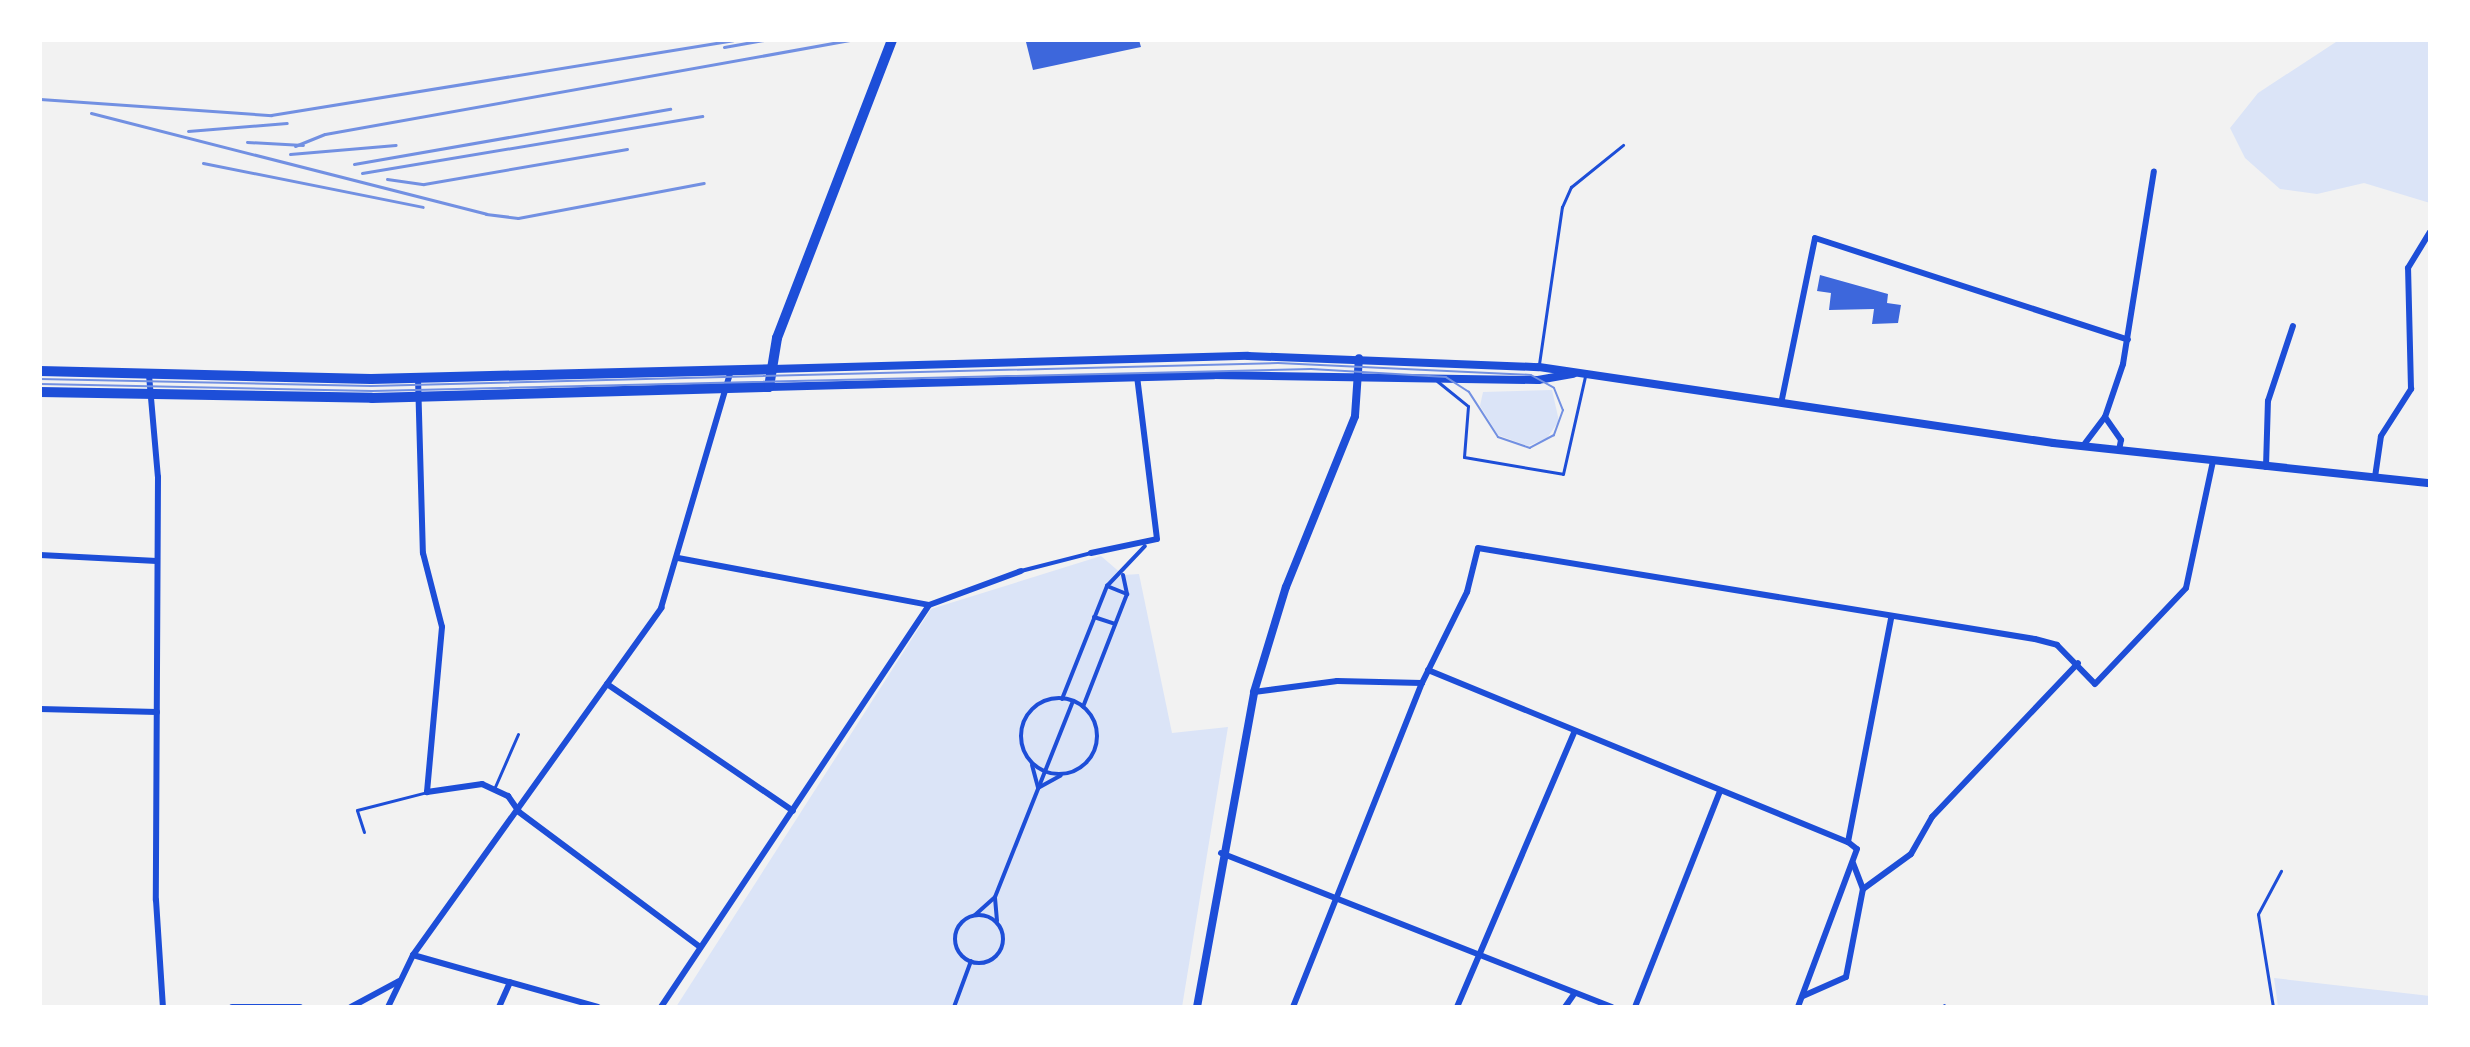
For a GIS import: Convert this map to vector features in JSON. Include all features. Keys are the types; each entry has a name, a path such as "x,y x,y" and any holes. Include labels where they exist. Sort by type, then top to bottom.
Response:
{"highway":[{"path":"40,392 418,397 769,387 777,338 892,40"},
{"path":"40,371 418,378 772,369"}],"main road":[{"path":"1197,1007 1221,853 1254,692 1286,587 1355,416 1359,358"},
{"path":"772,369 1359,358 1539,367 1782,399 2083,446 2430,483"},
{"path":"769,387 1137,377 1538,380 1585,372"}],"street":[{"path":"2083,446 2105,417 2128,340 2154,171"},
{"path":"2375,477 2381,436 2411,389 2408,268 2430,232"},
{"path":"1782,399 1815,238 2128,340"},
{"path":"2266,467 2268,401 2293,326"},
{"path":"388,1007 413,955 519,812 661,608 729,389 731,370"},
{"path":"149,375 157,561 163,1007"},
{"path":"1062,699 1107,586 1123,575 1145,546 1157,539 1159,524 1137,377"},
{"path":"418,378 423,553 442,627 427,792 448,785 494,789 519,812 700,947"},
{"path":"2105,417 2121,440 2119,450"},
{"path":"1293,1007 1422,683 1467,592 1478,548 1711,590 1775,591 1891,618 2046,642 2078,663 2095,684 2186,588 2213,461"},
{"path":"678,558 929,605 1021,571 1091,553 1145,546"},
{"path":"40,555 157,561"},
{"path":"1083,707 1127,594 1123,575"},
{"path":"1107,586 1127,594"},
{"path":"661,1007 929,605"},
{"path":"1094,617 1115,624"},
{"path":"1848,842 1891,618"},
{"path":"1863,889 1911,854 1932,817 2078,663"},
{"path":"1428,670 1848,842 1857,849 1798,1007"},
{"path":"1254,692 1337,681 1422,683"},
{"path":"607,684 793,811"},
{"path":"1044,701 1073,701 1083,707 1094,721 1094,750 1064,774 1038,788 1029,760 1023,722 1044,701"},
{"path":"971,961 998,953 995,897 1073,701"},
{"path":"40,709 157,712"},
{"path":"1457,1007 1482,956 1575,731"},
{"path":"1029,760 1045,771 1064,774"},
{"path":"1635,1007 1720,791"},
{"path":"1221,853 1612,1007"},
{"path":"1803,996 1846,977 1863,889 1853,863"},
{"path":"971,961 955,936 995,897"},
{"path":"975,915 997,924"},
{"path":"413,955 598,1007"},
{"path":"954,1007 971,961"},
{"path":"351,1007 399,981"},
{"path":"499,1007 510,982"},
{"path":"1565,1007 1574,994"},
{"path":"232,1007 300,1007"}],"lane":[{"path":"1539,367 1562,207 1571,187 1623,145"},
{"path":"1434,379 1468,406 1464,457 1563,474 1585,372"},
{"path":"494,789 518,734"},
{"path":"364,832 357,810 427,792"},
{"path":"2273,1007 2258,914 2281,871"}],"shaded area":[{"path":"2339,40 2430,40 2430,203 2364,183 2317,194 2280,189 2245,158 2230,128 2258,93"},
{"path":"1552,390 1559,421 1547,438 1528,446 1498,435 1480,406 1483,392"},
{"path":"1101,556 1123,575 1139,574 1172,733 1228,727 1182,1007 676,1007 931,609"},
{"path":"2274,978 2430,996 2430,1007 2278,1007"}],"building":[{"path":"1139,40 1141,47 1033,70 1026,42"},
{"path":"1820,275 1888,294 1887,303 1901,305 1898,323 1872,324 1874,309 1829,310 1831,293 1817,291"}],"tram line":[{"path":"40,379 371,386 1278,363 1531,375 1554,388 1563,410 1554,435 1530,448 1498,437 1469,392 1446,377 1311,369 372,391 40,384"}],"railway":[{"path":"40,99 271,115 733,40"},
{"path":"724,47 763,40"},
{"path":"295,146 325,134 850,40"},
{"path":"354,164 670,109"},
{"path":"91,113 486,214 518,218 704,183"},
{"path":"362,173 702,116"},
{"path":"188,131 287,123"},
{"path":"247,142 303,145"},
{"path":"290,154 396,145"},
{"path":"387,179 424,184 627,149"},
{"path":"203,163 423,207"}]}
